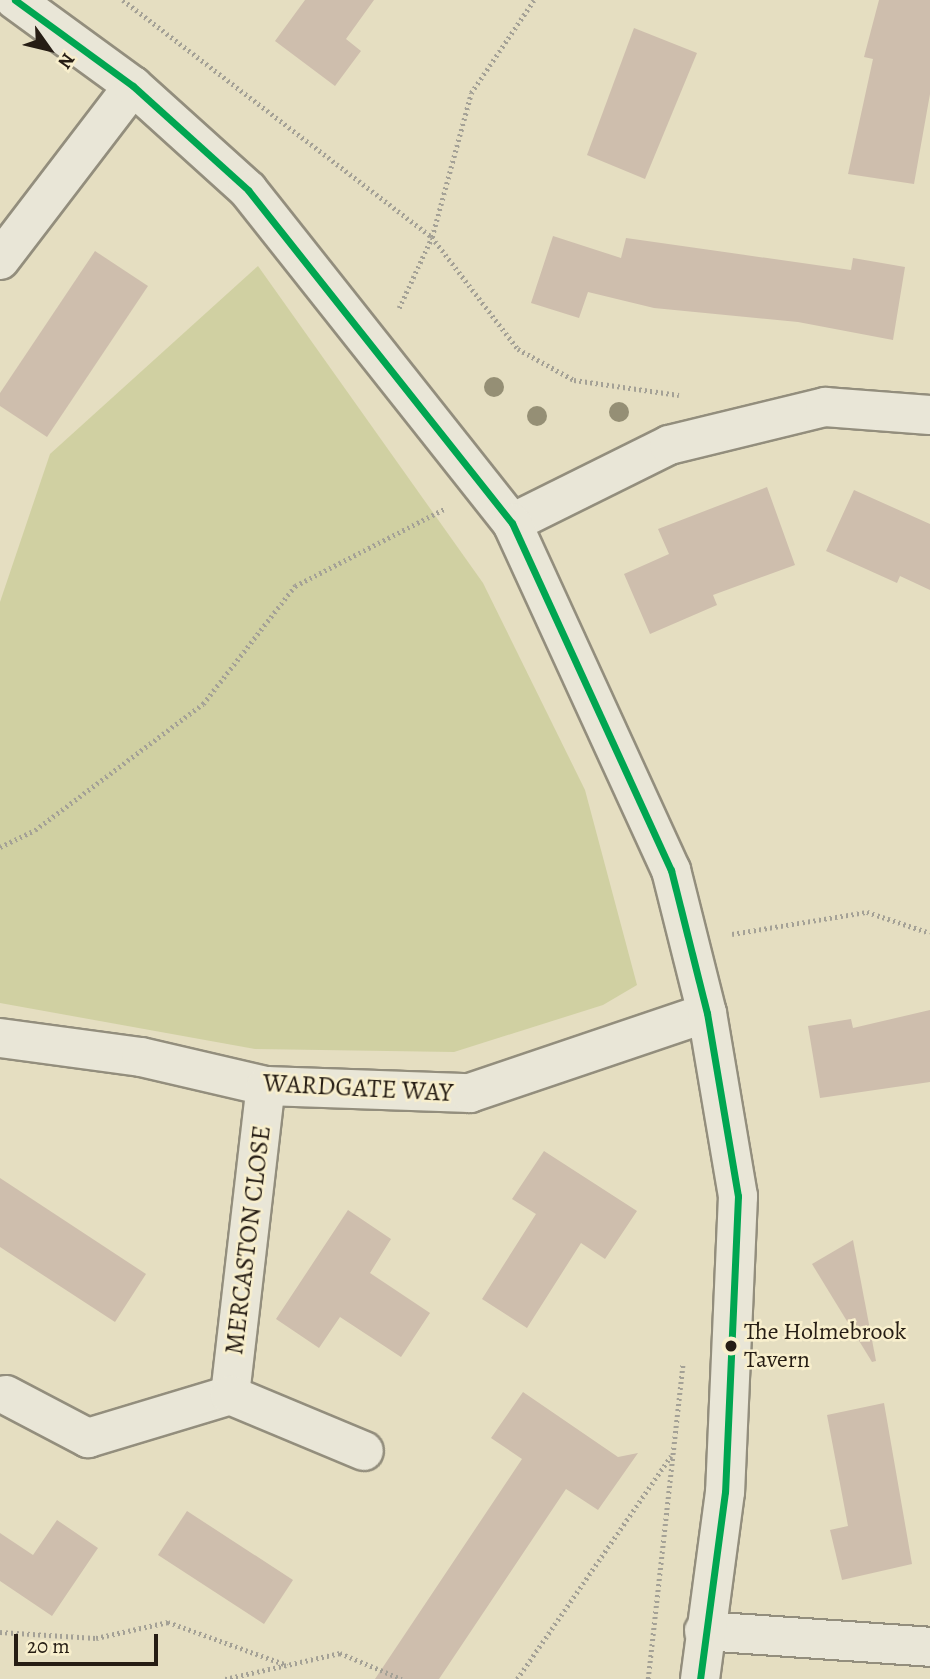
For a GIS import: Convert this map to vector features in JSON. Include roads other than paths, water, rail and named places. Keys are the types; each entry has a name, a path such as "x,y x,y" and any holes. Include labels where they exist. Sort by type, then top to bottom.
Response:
{"street":[{"path":"16,0 133,86 248,190 512,523 671,870 708,1013 737,1196 725,1492 704,1631 700,1679"},
{"path":"0,260 133,86"},
{"path":"512,523 668,445 825,407 930,415"},
{"name":"WARDGATE WAY","path":"0,1038 141,1058 266,1086 470,1093 708,1013"},
{"name":"MERCASTON CLOSE","path":"230,1395 266,1086"},
{"path":"6,1395 88,1438 230,1395 364,1451"},
{"path":"704,1631 930,1647"}],"place":[{"name":"The Holmebrook Tavern","path":"731,1346"}]}
